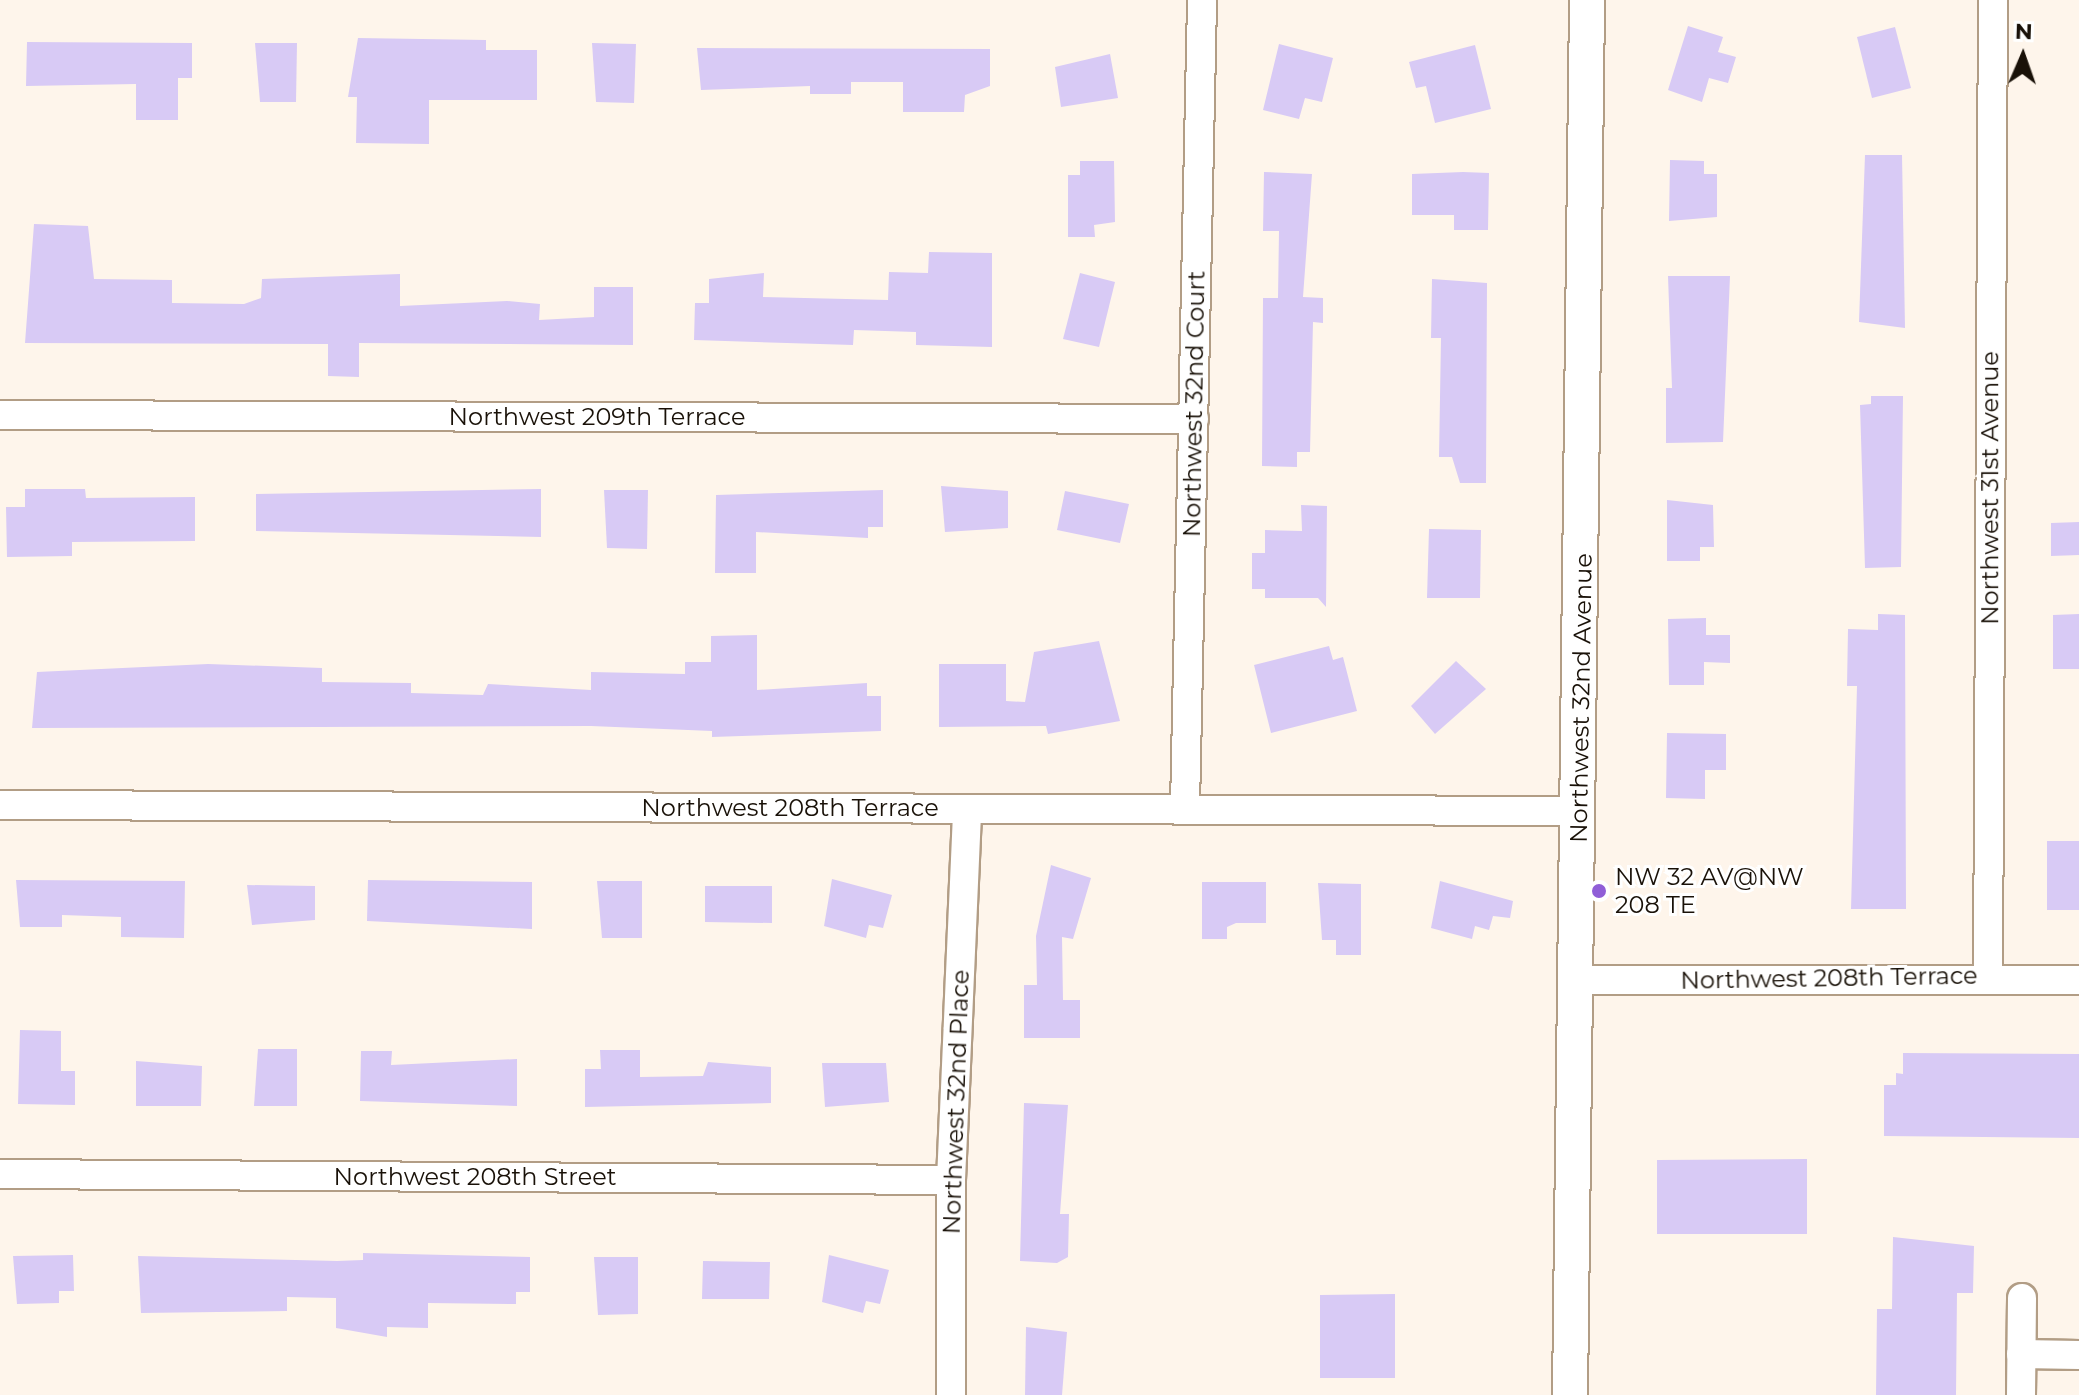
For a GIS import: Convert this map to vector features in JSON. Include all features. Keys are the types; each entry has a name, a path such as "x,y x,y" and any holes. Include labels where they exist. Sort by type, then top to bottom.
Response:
{"street":[{"name":"Northwest 32nd Court","path":"1185,807 1202,0"},
{"name":"Northwest 32nd Avenue","path":"1570,1395 1578,980 1587,0"},
{"name":"Northwest 31st Avenue","path":"1988,977 1993,0"},
{"name":"Northwest 209th Terrace","path":"0,415 1194,419"},
{"name":"Northwest 208th Terrace","path":"0,805 1185,807 1580,811"},
{"name":"Northwest 32nd Place","path":"951,1395 951,1180 967,809"},
{"name":"Northwest 208th Terrace","path":"1578,980 1988,977 2079,980"},
{"name":"Northwest 208th Street","path":"0,1174 951,1180"},
{"path":"2021,1395 2022,1298"},
{"path":"2021,1354 2079,1355"}],"building":[{"path":"1688,26 1723,37 1718,52 1736,57 1728,83 1709,78 1702,102 1668,90"},
{"path":"1895,27 1911,88 1872,98 1857,37"},
{"path":"358,38 486,40 486,50 537,50 537,100 429,100 429,144 356,143 357,97 348,97"},
{"path":"27,42 192,43 192,78 178,78 178,120 136,120 136,84 26,86"},
{"path":"255,43 297,43 296,102 260,102"},
{"path":"592,43 636,44 634,103 596,102"},
{"path":"1279,44 1333,58 1322,102 1305,98 1299,119 1263,110"},
{"path":"1475,45 1491,109 1435,123 1426,86 1416,88 1409,62"},
{"path":"697,48 990,49 990,86 965,95 964,112 903,112 903,82 851,82 851,94 810,94 810,86 701,90"},
{"path":"1110,54 1118,98 1061,107 1055,67"},
{"path":"1865,155 1902,155 1905,328 1859,322"},
{"path":"1670,160 1704,161 1704,174 1717,174 1717,217 1669,221"},
{"path":"1080,161 1114,161 1115,222 1094,225 1095,237 1068,237 1068,175 1080,175"},
{"path":"1264,172 1312,174 1303,297 1323,298 1323,323 1313,322 1310,452 1297,452 1297,467 1262,466 1263,298 1278,298 1279,231 1263,231"},
{"path":"1489,173 1488,230 1454,230 1454,215 1412,215 1412,174"},
{"path":"34,224 88,226 94,279 172,280 172,303 244,304 261,298 262,279 400,274 400,306 507,301 540,304 539,320 594,317 594,287 633,287 633,345 359,343 359,377 328,376 328,344 25,343"},
{"path":"929,252 992,253 992,347 916,345 916,332 854,330 853,345 694,340 695,303 709,303 709,279 764,273 763,297 888,300 889,272 928,273"},
{"path":"1080,273 1115,282 1099,347 1063,339"},
{"path":"1668,276 1730,276 1723,442 1666,443 1666,388 1672,388"},
{"path":"1432,279 1487,283 1486,483 1460,483 1452,457 1439,457 1441,338 1431,338"},
{"path":"1871,396 1903,396 1901,567 1865,568 1860,405 1871,404"},
{"path":"941,486 1008,491 1008,528 945,532"},
{"path":"25,489 85,489 86,498 195,497 195,541 72,542 72,556 7,557 6,507 25,507"},
{"path":"541,489 541,537 256,531 256,494"},
{"path":"604,490 648,490 647,549 607,548"},
{"path":"883,490 883,527 868,527 868,538 756,532 756,573 715,573 716,495"},
{"path":"1065,491 1129,504 1120,543 1057,530"},
{"path":"1667,500 1713,505 1714,547 1700,547 1700,561 1667,561"},
{"path":"1301,505 1327,506 1326,607 1318,598 1265,598 1265,589 1252,589 1252,553 1265,553 1265,530 1302,531"},
{"path":"2079,522 2079,555 2051,556 2051,523"},
{"path":"1429,529 1481,530 1480,598 1427,598"},
{"path":"1878,614 1905,615 1906,909 1851,909 1857,686 1847,686 1848,629 1878,630"},
{"path":"2079,614 2079,669 2053,669 2053,615"},
{"path":"1706,618 1706,635 1730,635 1730,663 1704,662 1704,685 1669,685 1668,619"},
{"path":"757,635 757,690 867,683 867,696 881,696 881,731 712,737 712,731 591,726 32,728 37,672 208,664 322,668 322,682 411,683 411,693 483,695 488,684 591,690 591,672 685,674 685,662 711,662 711,636"},
{"path":"1099,641 1120,721 1048,734 1046,726 939,727 939,664 1006,664 1006,701 1025,702 1034,652"},
{"path":"1329,646 1333,660 1343,657 1357,711 1271,733 1254,665"},
{"path":"1456,661 1486,689 1435,734 1411,706"},
{"path":"1667,733 1726,734 1726,770 1705,770 1705,799 1666,798"},
{"path":"2047,841 2079,841 2079,910 2047,910"},
{"path":"1051,865 1091,878 1073,939 1062,937 1063,1000 1080,1000 1080,1038 1024,1038 1024,985 1037,985 1036,936"},
{"path":"832,879 892,895 883,928 869,925 866,938 824,926"},
{"path":"16,880 185,881 184,938 121,937 121,917 62,915 62,927 20,927"},
{"path":"368,880 532,882 532,929 367,921"},
{"path":"597,881 642,881 642,938 602,938"},
{"path":"1440,881 1513,901 1510,918 1493,916 1489,930 1475,926 1472,939 1431,928"},
{"path":"1202,882 1266,882 1266,923 1236,923 1227,927 1227,939 1202,939"},
{"path":"1318,883 1361,884 1361,955 1336,955 1336,940 1322,940"},
{"path":"247,885 315,886 315,920 252,925"},
{"path":"705,886 772,886 772,923 705,922"},
{"path":"20,1030 61,1031 61,1071 75,1071 75,1105 18,1104"},
{"path":"258,1049 297,1049 297,1106 254,1106"},
{"path":"600,1050 640,1050 640,1077 703,1076 708,1062 771,1067 771,1103 585,1107 585,1069 601,1069"},
{"path":"361,1051 392,1051 391,1065 517,1059 517,1106 360,1101"},
{"path":"1903,1053 2079,1054 2079,1138 1884,1136 1884,1085 1896,1085 1896,1073 1903,1074"},
{"path":"136,1061 202,1066 201,1106 136,1106"},
{"path":"822,1063 886,1063 889,1102 825,1107"},
{"path":"1024,1103 1068,1105 1060,1214 1069,1214 1068,1257 1057,1263 1020,1261"},
{"path":"1807,1159 1807,1234 1657,1234 1657,1160"},
{"path":"1893,1237 1974,1246 1973,1293 1957,1293 1956,1395 1876,1395 1877,1309 1892,1309"},
{"path":"363,1253 530,1257 530,1292 516,1292 516,1304 428,1303 428,1328 387,1327 387,1337 336,1328 336,1298 287,1297 287,1311 141,1313 138,1256 337,1261 363,1260"},
{"path":"73,1255 74,1291 59,1291 59,1303 17,1304 13,1256"},
{"path":"829,1255 889,1270 880,1304 866,1301 863,1313 822,1302"},
{"path":"594,1257 638,1257 638,1314 598,1315"},
{"path":"703,1261 770,1262 769,1299 702,1299"},
{"path":"1395,1294 1395,1378 1320,1378 1320,1295"},
{"path":"1026,1327 1067,1332 1062,1395 1025,1395"}],"place":[{"name":"NW 32 AV@NW 208 TE","path":"1599,891"}]}
